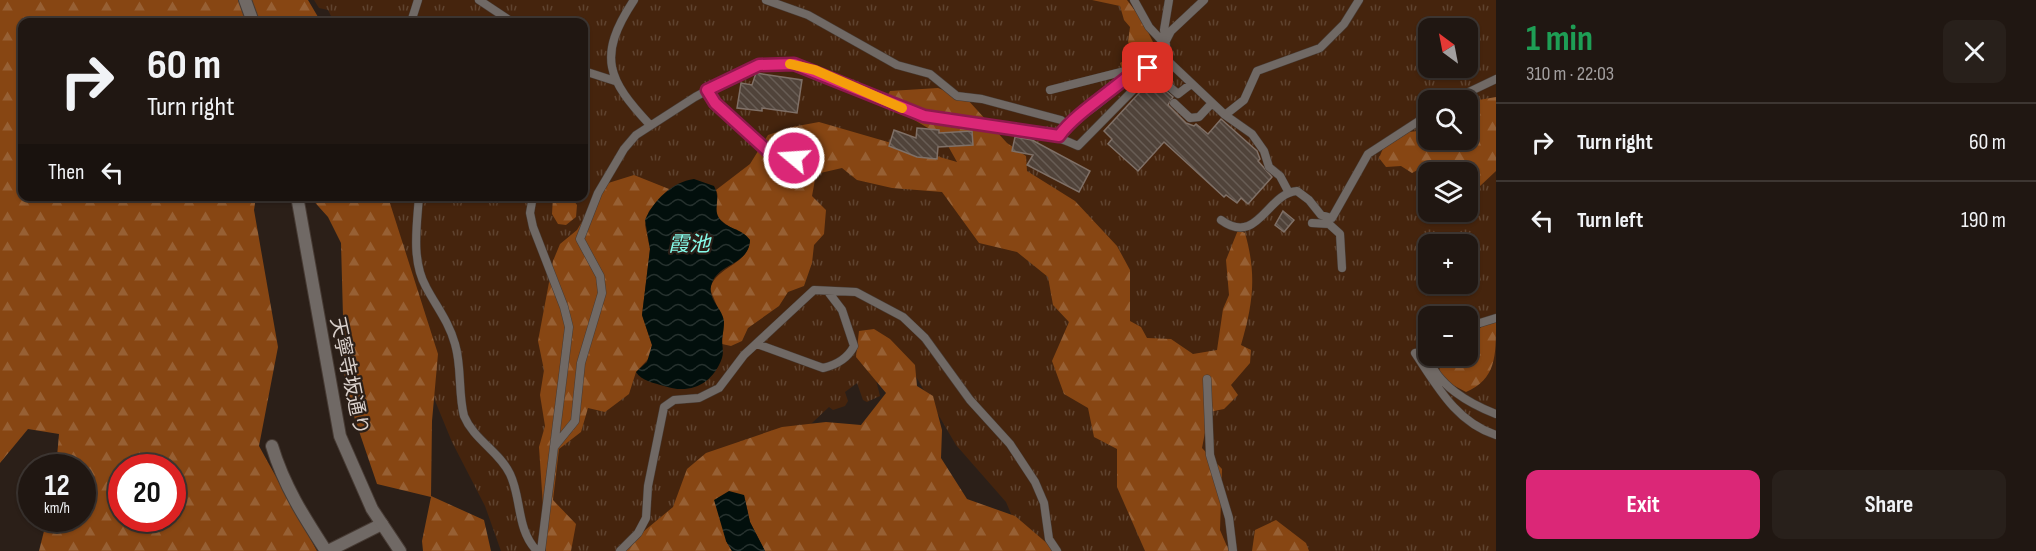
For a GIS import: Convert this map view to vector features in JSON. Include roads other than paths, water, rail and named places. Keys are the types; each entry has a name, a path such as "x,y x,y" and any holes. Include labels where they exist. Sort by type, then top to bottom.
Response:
{"street":[{"path":"245,0 252,18"},
{"name":"天寧寺坂通り","path":"298,201 338,425 359,483 400,551"},
{"path":"272,446 282,478 293,500 327,551 382,524"}],"lane":[{"path":"412,18 418,0"},
{"path":"479,0 506,18"},
{"path":"634,0 614,40 611,66 615,81 626,99 650,125"},
{"path":"766,0 808,15 897,65 930,74 957,96 982,99 1061,120 1067,125"},
{"path":"1134,0 1149,27 1164,44"},
{"path":"1169,0 1164,44 1168,61 1225,115 1252,134 1264,151 1269,166 1280,176 1288,191"},
{"path":"554,447 575,421 580,363 602,293 600,276 581,244 580,234 620,155 636,135 650,125 707,90 759,65 794,64 924,116 1059,136 1078,146 1151,70 1164,44 1179,23 1204,0"},
{"path":"1225,115 1244,100 1257,71 1320,48 1344,24 1359,0"},
{"path":"1059,136 1067,125 1127,80 1142,64 1150,51 1164,44"},
{"path":"1142,64 1151,70 1166,87 1178,94 1191,84"},
{"path":"1050,90 1129,70 1142,64"},
{"path":"588,72 615,81"},
{"path":"1473,90 1496,79"},
{"path":"707,90 715,103 770,153 794,158"},
{"path":"1174,103 1190,118 1199,117 1212,103"},
{"path":"1335,228 1332,218 1368,154 1418,122"},
{"path":"1288,191 1303,194 1321,215 1332,218"},
{"path":"1221,220 1237,227 1253,224 1288,191"},
{"path":"419,201 417,239 419,271 426,288 448,323 456,346 464,416 472,431 509,472 524,531 539,551"},
{"path":"531,201 530,213 533,227 564,307 569,327 539,551"},
{"path":"1312,223 1329,224 1340,234 1342,268"},
{"path":"620,551 638,533 646,518 648,486 664,407 674,400 699,398 719,388 737,363 814,290 830,293 846,290 856,292 903,317 925,338 970,400 1010,444 1035,482 1044,503 1049,539 1057,551"},
{"path":"758,344 823,368 842,360 850,354 854,346 842,310 830,293"},
{"path":"1478,324 1496,318"},
{"path":"1415,353 1431,380 1452,406 1467,419 1496,435"},
{"path":"1432,366 1448,386 1496,414"},
{"path":"1207,380 1210,455 1229,518 1233,551"}],"water":[{"name":"霞池","path":"694,179 714,186 719,218 750,240 745,254 721,271 712,283 711,294 724,321 723,356 713,375 707,381 683,389 653,383 645,380 636,372 647,362 652,345 642,315 650,249 645,220 653,206 665,193 678,184"},
{"path":"729,491 744,495 750,522 765,551 732,551 726,541 714,500"}]}
